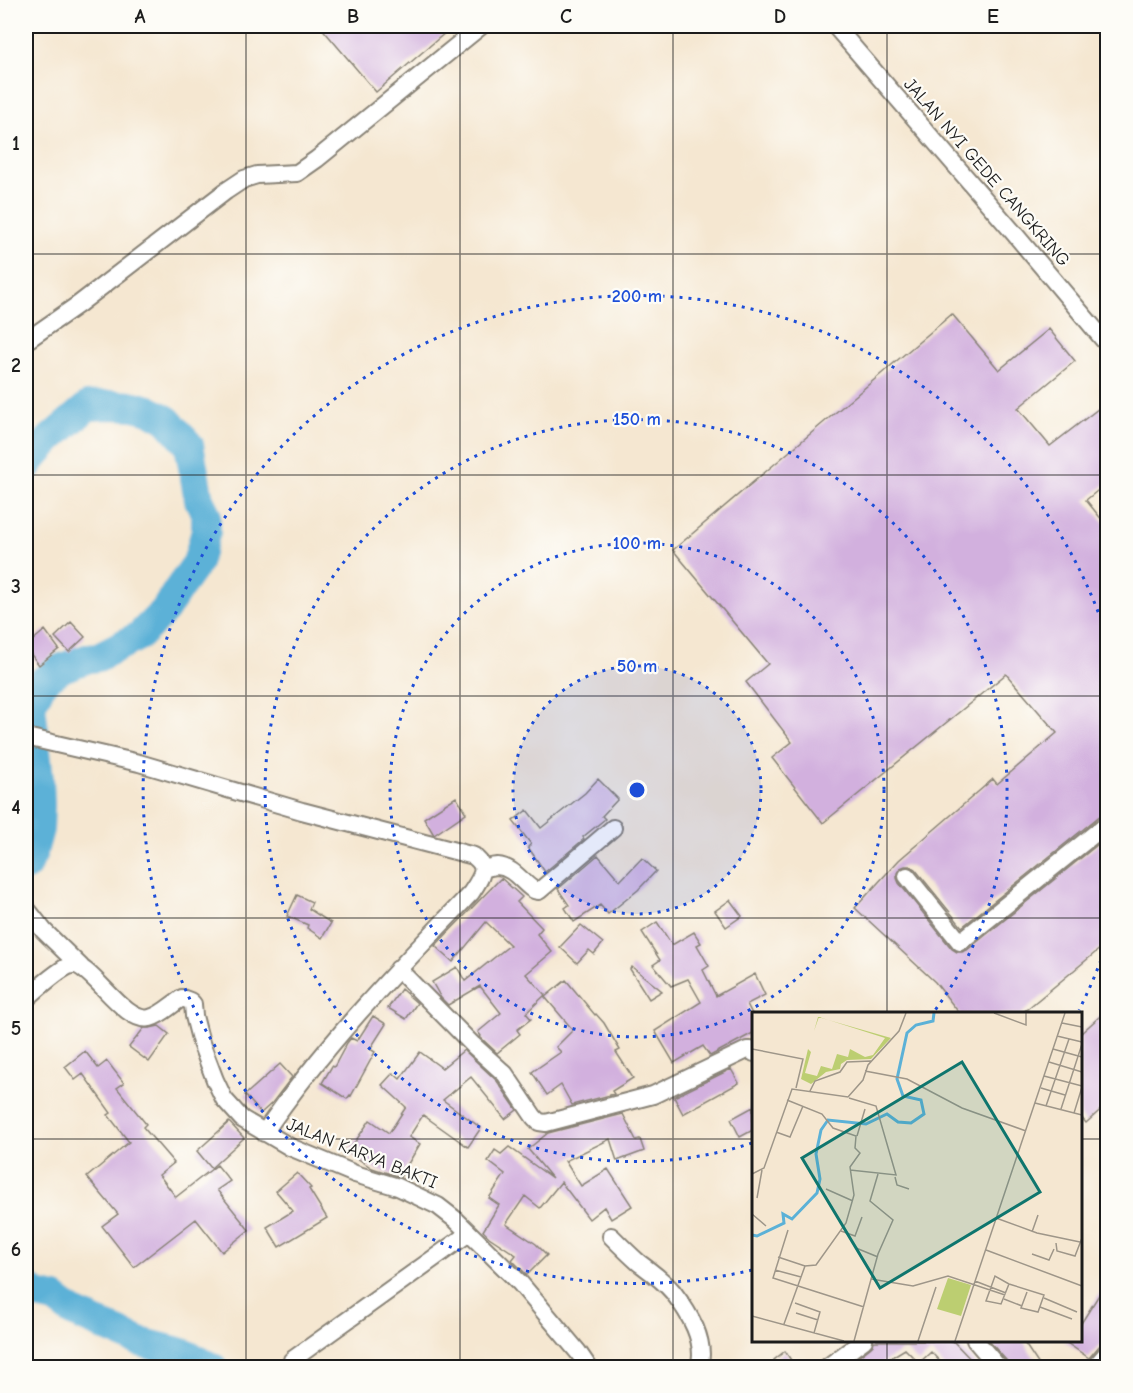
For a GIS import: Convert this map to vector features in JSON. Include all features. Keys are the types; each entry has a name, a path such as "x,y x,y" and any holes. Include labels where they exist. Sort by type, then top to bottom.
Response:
{"street":[{"path":"26,340 79,304 244,179 256,175 297,173 481,26"},
{"name":"JALAN NYI GEDE CANGKRING","path":"835,26 1107,345"},
{"path":"26,737 139,764 313,814 474,856 482,864 480,878 471,893 398,969 336,1039 285,1102 264,1133"},
{"path":"907,876 960,942 1107,823"},
{"path":"483,869 496,866 508,868 532,890 539,891 613,828"},
{"path":"26,908 52,939 81,967"},
{"path":"26,999 63,969 73,965 81,967"},
{"name":"JALAN KARYA BAKTI","path":"81,967 112,997 139,1018 154,1017 182,998 190,1001 193,1004 201,1043 215,1080 224,1099 242,1119 290,1147 355,1174 398,1187 438,1206 456,1220 520,1283 589,1368"},
{"path":"398,969 505,1074 539,1122 546,1123 653,1095 747,1050 752,1052"},
{"path":"292,1360 469,1233"},
{"path":"611,1236 636,1261 654,1274 679,1301 692,1321 699,1340 702,1358 699,1368"},
{"path":"826,1368 863,1342"},
{"path":"976,1342 999,1368"},
{"path":"1094,1368 1107,1352"}],"building":[{"path":"320,26 453,26 376,92"},
{"path":"952,314 999,370 1049,329 1075,361 1018,408 1050,446 1107,402 1107,483 1086,500 1107,526 1107,813 1101,815 962,927 915,869 910,866 900,868 897,878 952,949 962,952 1107,837 1107,943 1023,1012 958,1012 935,982 855,908 899,860 993,779 997,784 1057,733 1006,674 823,823 772,758 792,742 746,682 768,664 673,550"},
{"path":"71,622 85,637 69,652 55,637"},
{"path":"45,630 59,649 39,665 26,646"},
{"path":"598,779 618,799 602,816 605,819 545,872 528,847 531,844 513,821 527,810 541,828 585,793"},
{"path":"456,797 466,813 434,835 424,818"},
{"path":"598,855 620,881 642,858 656,871 638,890 608,914 600,905 574,922 565,908 569,905 558,889"},
{"path":"501,878 522,897 517,902 542,928 537,934 552,952 526,974 545,995 526,1013 531,1019 517,1030 520,1034 497,1053 480,1037 478,1032 501,1013 480,986 448,1005 432,982 457,967 465,981 510,945 486,922 453,962 435,946"},
{"path":"297,895 312,902 309,909 331,923 322,938 307,928 308,925 287,916"},
{"path":"730,900 742,916 726,927 715,911"},
{"path":"657,922 672,945 694,932 701,943 697,945 709,966 703,970 716,996 755,974 765,995 747,1004 752,1014 752,1034 710,1056 703,1046 674,1063 655,1031 701,1002 688,979 671,986 653,965 660,960 642,932"},
{"path":"581,925 603,943 594,954 589,950 577,963 560,947"},
{"path":"632,967 662,991 649,999 630,969"},
{"path":"566,980 604,1023 620,1050 616,1052 633,1078 612,1091 614,1094 572,1105 561,1085 547,1095 532,1072 561,1052 556,1047 573,1030 545,997"},
{"path":"401,989 417,1003 406,1019 388,1008"},
{"path":"1107,1010 1107,1104 1086,1123 1082,1118 1082,1032"},
{"path":"373,1016 386,1024 370,1049 375,1052 351,1096 347,1099 322,1083 347,1043 351,1038 357,1041"},
{"path":"159,1026 169,1034 149,1062 129,1047 144,1028"},
{"path":"464,1050 497,1081 517,1110 505,1119 471,1077 443,1100 481,1128 468,1147 423,1115 409,1137 420,1144 400,1177 372,1168 348,1152 370,1120 389,1133 406,1107 382,1085 393,1073 400,1079 420,1052 442,1068"},
{"path":"85,1051 98,1068 107,1061 124,1083 117,1088 146,1124 143,1127 174,1163 159,1175 176,1197 217,1165 230,1181 217,1190 249,1230 222,1252 196,1219 134,1267 102,1226 118,1214 87,1177 129,1142 108,1115 111,1113 83,1074 75,1080 65,1067"},
{"path":"280,1064 292,1077 272,1103 261,1113 245,1095"},
{"path":"731,1069 739,1083 683,1114 674,1097"},
{"path":"752,1108 752,1131 740,1137 731,1119"},
{"path":"623,1114 636,1140 640,1139 644,1151 617,1161 610,1139 565,1161 581,1186 608,1169 632,1206 611,1219 604,1207 589,1219 561,1182 540,1208 525,1196 506,1224 536,1244 547,1255 527,1275 512,1260 516,1255 483,1231 499,1205 489,1198 505,1174 488,1161 495,1150 501,1154 509,1147 552,1178 528,1149 548,1133"},
{"path":"229,1122 244,1138 211,1168 197,1151"},
{"path":"297,1173 311,1188 309,1189 327,1218 279,1247 267,1227 293,1211 276,1191"},
{"path":"1107,1282 1107,1342 1100,1345 1089,1358 1065,1342 1082,1342 1082,1322"},
{"path":"874,1342 954,1342 979,1368 946,1368 931,1352 919,1363 905,1349 874,1368 844,1368"},
{"path":"990,1342 1024,1342 1041,1368 1009,1368 1007,1361"},
{"path":"785,1351 796,1368 780,1368 774,1360"}],"waterway":[{"path":"26,468 51,438 88,406 134,406 149,410 167,420 189,445 199,500 206,514 206,531 197,563 165,610 139,636 98,657 62,668 43,681 31,705 40,805 39,829 32,855 26,866"},
{"path":"26,1286 37,1295 55,1299 72,1312 140,1342 183,1353 213,1368"}]}
